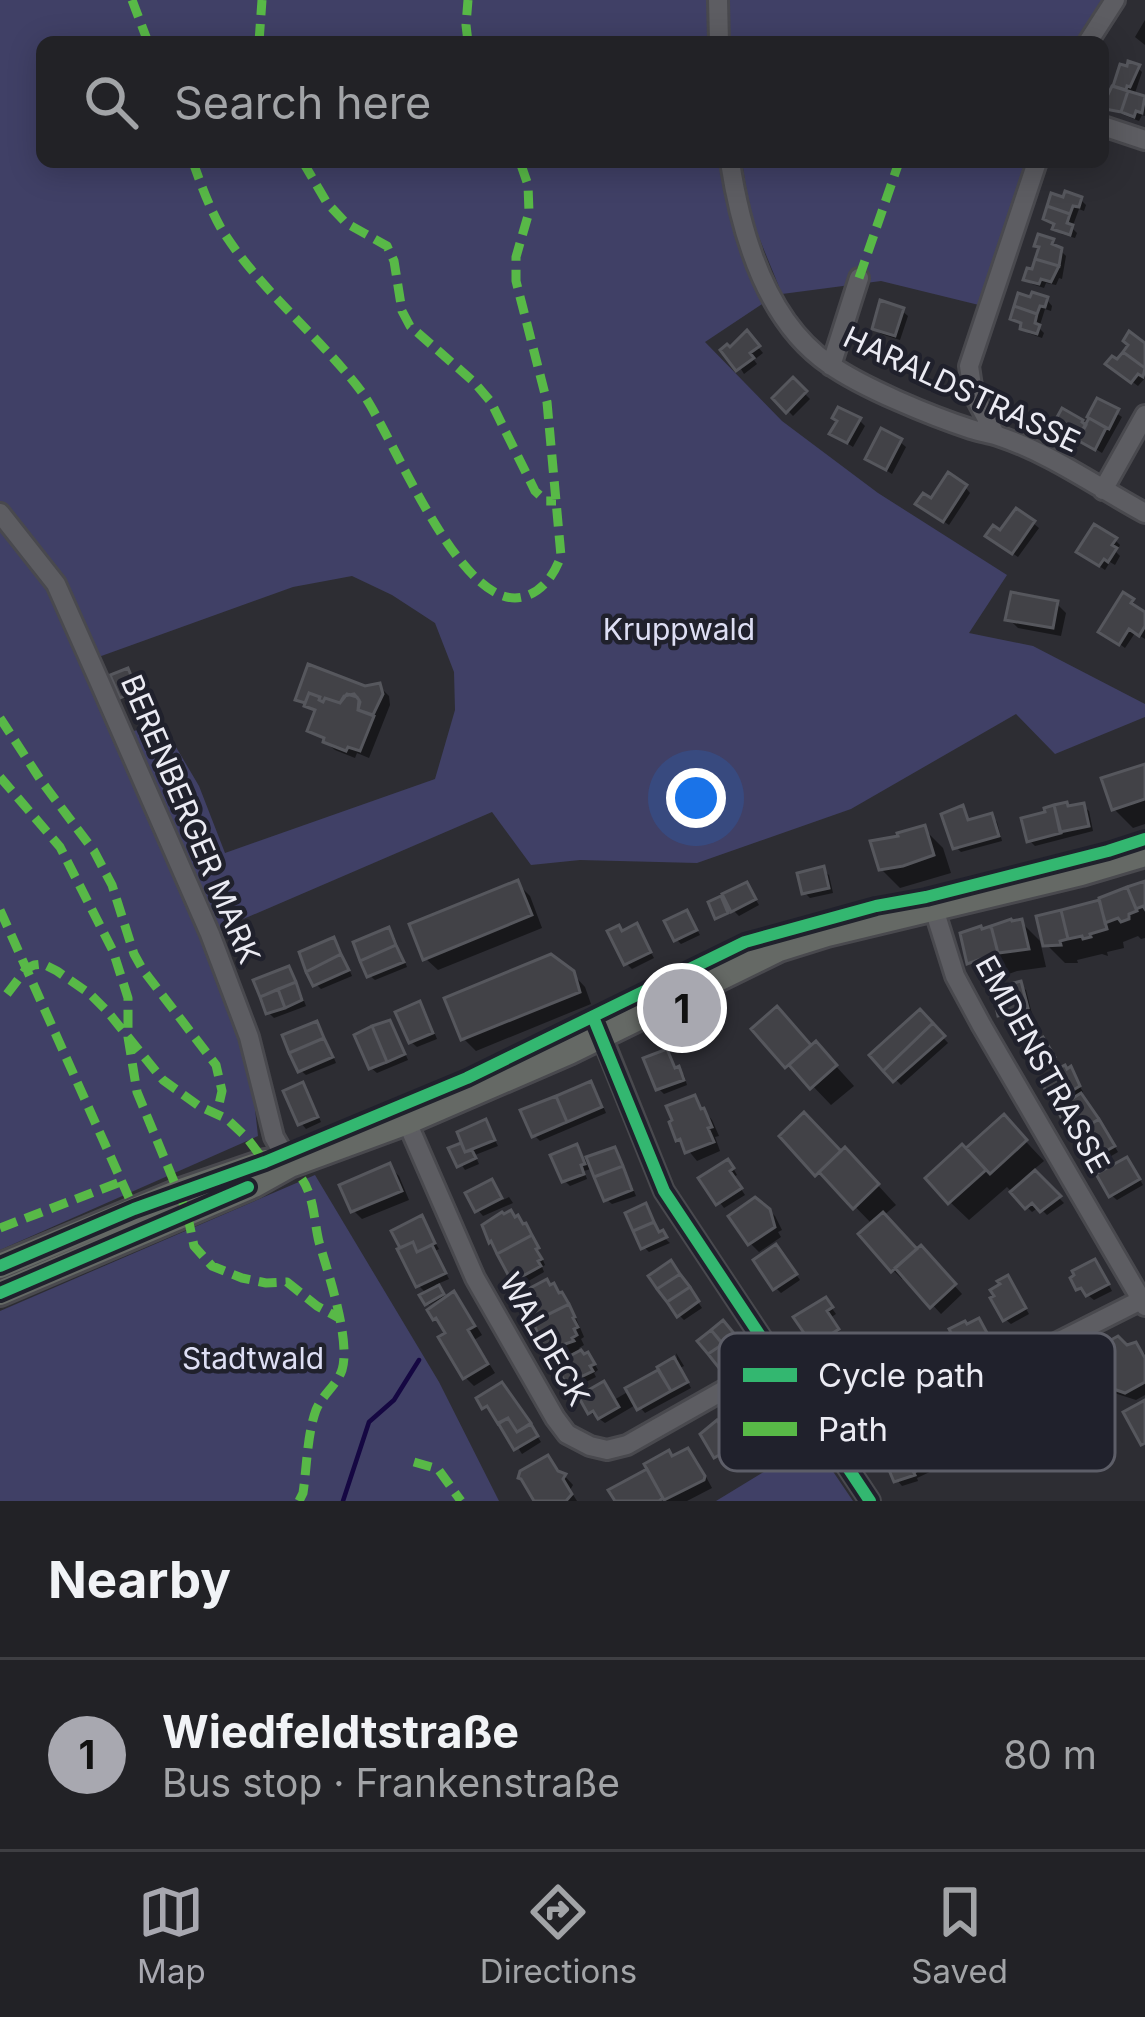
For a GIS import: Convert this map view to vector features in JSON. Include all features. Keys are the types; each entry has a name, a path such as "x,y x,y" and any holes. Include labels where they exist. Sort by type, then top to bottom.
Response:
{"main road":[{"path":"0,1293 254,1185 290,1165 406,1122 602,1036 779,949 1145,854"},
{"path":"0,1266 178,1192 265,1162 290,1165"}],"street":[{"path":"718,0 718,36"},
{"path":"1092,36 1115,0"},
{"path":"1109,127 1145,140"},
{"name":"HARALDSTRASSE","path":"731,168 742,220 773,300 796,333 831,366 929,412 1030,450 1145,513"},
{"path":"995,434 973,393 969,366 1035,168"},
{"path":"831,366 859,278"},
{"path":"1103,490 1145,415"},
{"name":"BERENBERGER MARK","path":"0,513 56,584 74,624 209,934 249,1037 274,1137 290,1165"},
{"name":"EMDENSTRASSE","path":"934,909 964,993 1144,1301"},
{"path":"602,1036 664,1191 759,1333"},
{"name":"WALDECK","path":"406,1122 476,1278 555,1418 574,1439 607,1450 627,1445 719,1393"},
{"path":"1080,1333 1144,1301"},
{"path":"850,1471 870,1501"}],"green space":[{"name":"Kruppwald","path":"0,0 711,0 712,36 36,36 36,168 721,168 734,221 768,300 705,342 782,421 878,493 1007,575 969,633 1033,646 1145,704 1145,717 1055,754 1016,714 851,809 697,863 580,860 531,865 492,812 211,933 123,733 163,725 199,786 225,853 435,779 455,710 454,672 435,623 352,576 293,587 93,659 0,509"},
{"path":"726,0 1104,0 1083,36 727,36"},
{"path":"743,168 1026,168 983,306 881,281 782,294 751,218"},
{"path":"0,518 51,587 247,1037 258,1136 0,1250"},
{"name":"Stadtwald","path":"315,1175 439,1382 499,1501 0,1501 0,1311"},
{"path":"765,1471 833,1471 853,1501 716,1501"}],"building":[{"path":"1128,61 1140,65 1130,87 1113,86 1120,64 1127,66"},
{"path":"1112,86 1128,91 1121,112 1109,110"},
{"path":"1128,91 1145,96 1142,113 1136,111 1134,117 1121,112"},
{"path":"1065,191 1082,197 1070,214 1047,206 1051,193 1063,197"},
{"path":"1047,206 1070,214 1070,235 1052,229 1054,224 1043,219"},
{"path":"1038,234 1054,239 1052,244 1062,248 1059,266 1035,259"},
{"path":"1035,259 1059,266 1051,282 1023,280"},
{"path":"1032,292 1048,297 1037,314 1014,306 1018,293 1030,297"},
{"path":"880,300 904,308 895,336 872,329"},
{"path":"1014,306 1037,314 1037,334 1020,329 1021,323 1010,319"},
{"path":"747,330 760,346 750,353 754,358 736,371 720,350"},
{"path":"1129,331 1145,343 1145,368 1123,352"},
{"path":"1123,352 1145,368 1143,377 1138,374 1131,383 1105,364"},
{"path":"793,377 807,391 786,413 772,398"},
{"path":"1097,398 1119,409 1109,429 1087,417"},
{"path":"838,407 861,418 847,443 829,434"},
{"path":"1062,408 1086,425 1079,438 1058,427 1061,421 1056,419"},
{"path":"1089,418 1106,428 1095,450 1077,440"},
{"path":"881,428 902,439 886,470 865,459"},
{"path":"948,472 967,485 943,522 915,504 923,493 931,498"},
{"path":"1016,508 1035,521 1012,554 985,536 993,525 1000,530"},
{"path":"1094,524 1117,538 1108,562 1104,559 1099,566 1076,552"},
{"path":"1011,592 1058,601 1053,628 1005,620"},
{"path":"1123,592 1145,612 1145,626 1139,636 1129,629 1119,645 1098,632"},
{"path":"308,664 365,686 380,683 383,694 373,715 358,710 354,694 344,696 340,703 325,698 323,702 309,693 305,703 295,700"},
{"path":"128,668 137,690 120,698 110,675"},
{"path":"309,693 323,702 325,698 340,703 347,694 357,697 358,710 374,716 360,751 348,747 346,751 307,731 315,710 304,706"},
{"path":"1145,764 1145,799 1112,810 1101,778"},
{"path":"1067,802 1068,806 1084,803 1089,826 1060,832 1054,805"},
{"path":"963,805 968,820 992,813 999,836 953,849 941,814"},
{"path":"1054,805 1061,833 1027,842 1021,818"},
{"path":"925,825 934,855 879,870 870,841"},
{"path":"824,866 829,888 802,894 797,873"},
{"path":"518,880 532,915 423,960 409,924"},
{"path":"1145,881 1145,909 1136,909 1127,887"},
{"path":"747,882 756,899 731,912 722,894"},
{"path":"1127,887 1137,911 1121,922 1118,918 1105,923 1099,898"},
{"path":"721,896 728,913 715,919 708,902"},
{"path":"1099,900 1107,929 1091,937 1068,939 1061,910"},
{"path":"687,910 697,930 674,941 664,921"},
{"path":"1061,910 1068,939 1060,941 1061,945 1043,946 1036,916"},
{"path":"1022,919 1029,949 998,953 991,926"},
{"path":"637,923 651,952 624,965 607,931 619,925 622,931"},
{"path":"991,926 998,953 967,964 960,933"},
{"path":"389,927 396,945 360,961 353,942"},
{"path":"334,937 341,954 306,972 299,952"},
{"path":"396,945 404,962 367,977 360,961"},
{"path":"341,954 349,970 313,986 306,972"},
{"path":"551,954 574,971 580,992 461,1040 444,998"},
{"path":"289,966 296,982 260,997 253,980"},
{"path":"1021,981 1028,1008 998,1016 992,989"},
{"path":"296,982 302,1000 285,1008 278,989"},
{"path":"278,989 285,1008 266,1014 260,997"},
{"path":"420,1001 433,1033 409,1043 395,1012"},
{"path":"777,1006 811,1045 785,1068 751,1029"},
{"path":"920,1009 933,1023 883,1071 869,1055"},
{"path":"390,1020 405,1054 387,1062 372,1026"},
{"path":"317,1021 324,1038 289,1053 282,1035"},
{"path":"933,1023 945,1036 893,1082 883,1071"},
{"path":"372,1026 387,1062 369,1069 354,1035"},
{"path":"1043,1037 1055,1057 1034,1069 1022,1050"},
{"path":"324,1038 333,1057 298,1072 289,1053"},
{"path":"816,1041 837,1065 810,1089 789,1065"},
{"path":"667,1049 684,1080 656,1090 643,1058"},
{"path":"1065,1065 1067,1069 1071,1066 1080,1086 1053,1102 1042,1084 1048,1074"},
{"path":"591,1081 602,1107 567,1122 556,1096"},
{"path":"303,1082 318,1117 298,1125 283,1091"},
{"path":"1081,1093 1099,1119 1073,1135 1057,1108"},
{"path":"695,1095 712,1127 708,1128 714,1142 685,1153 680,1139 676,1141 666,1106"},
{"path":"556,1096 567,1122 532,1137 520,1110"},
{"path":"804,1112 841,1151 815,1176 779,1136"},
{"path":"1004,1114 1027,1140 990,1174 966,1148"},
{"path":"486,1119 495,1140 465,1152 457,1132"},
{"path":"1099,1119 1115,1146 1088,1161 1073,1135"},
{"path":"461,1143 476,1158 457,1167 448,1148"},
{"path":"577,1144 584,1174 562,1182 550,1155"},
{"path":"962,1144 986,1170 948,1204 925,1178"},
{"path":"615,1147 623,1166 594,1177 586,1157"},
{"path":"845,1147 879,1184 853,1209 819,1172"},
{"path":"1127,1157 1140,1179 1109,1197 1096,1174"},
{"path":"728,1159 742,1188 716,1205 698,1178"},
{"path":"390,1163 402,1191 351,1212 339,1185"},
{"path":"623,1166 632,1190 604,1201 594,1177"},
{"path":"1035,1170 1061,1196 1040,1212 1032,1203 1025,1209 1010,1192"},
{"path":"492,1179 502,1198 475,1212 465,1193"},
{"path":"755,1197 770,1209 775,1227 748,1245 728,1216"},
{"path":"646,1203 654,1222 633,1231 625,1213"},
{"path":"511,1210 532,1235 497,1254 482,1225"},
{"path":"883,1212 917,1249 891,1272 858,1234"},
{"path":"422,1215 435,1243 417,1252 413,1242 400,1248 391,1231"},
{"path":"654,1222 667,1237 641,1249 633,1231"},
{"path":"532,1235 541,1266 512,1282 497,1254"},
{"path":"413,1242 417,1252 432,1245 446,1273 416,1287 397,1249"},
{"path":"776,1244 797,1274 773,1290 753,1260"},
{"path":"921,1245 956,1284 930,1308 895,1268"},
{"path":"1095,1259 1109,1284 1086,1296 1070,1278 1072,1271"},
{"path":"671,1260 680,1274 657,1289 648,1276"},
{"path":"680,1274 690,1287 667,1302 657,1289"},
{"path":"1008,1275 1026,1308 1003,1321 990,1290"},
{"path":"547,1279 569,1304 533,1322 519,1294"},
{"path":"439,1285 444,1294 425,1305 419,1295"},
{"path":"690,1287 699,1301 677,1317 667,1302"},
{"path":"454,1291 475,1326 468,1330 488,1364 463,1379 438,1337 445,1333 427,1310"},
{"path":"826,1297 833,1307 827,1311 839,1329 804,1333 793,1317"},
{"path":"569,1304 578,1327 574,1341 544,1348 533,1322"},
{"path":"979,1318 987,1333 951,1333 949,1329"},
{"path":"723,1320 734,1333 719,1333 719,1340 711,1330"},
{"path":"711,1330 719,1347 708,1354 697,1341"},
{"path":"1115,1338 1127,1345 1136,1342 1145,1358 1145,1382 1125,1393 1115,1390"},
{"path":"719,1347 719,1368 708,1354"},
{"path":"581,1350 595,1364 590,1366 593,1371 566,1384 555,1364"},
{"path":"674,1357 688,1382 671,1391 657,1367"},
{"path":"658,1370 671,1391 637,1410 625,1388"},
{"path":"604,1381 619,1407 598,1419 593,1411 588,1414 578,1396"},
{"path":"502,1382 531,1423 517,1432 508,1418 498,1424 476,1398"},
{"path":"1145,1400 1145,1443 1141,1445 1123,1412"},
{"path":"508,1418 517,1432 531,1424 538,1436 514,1450 498,1423"},
{"path":"717,1420 719,1455 714,1458 700,1434"},
{"path":"688,1448 704,1480 664,1500 644,1464 669,1450 672,1456"},
{"path":"548,1455 558,1471 566,1474 563,1479 572,1494 566,1501 534,1501 518,1478 520,1471"},
{"path":"647,1469 663,1498 615,1501 608,1490"},
{"path":"889,1471 913,1471 915,1475 894,1482"}],"waterway":[{"path":"343,1501 369,1422 394,1400 419,1360"}],"marked path":[{"path":"132,0 146,36"},
{"path":"259,36 262,0"},
{"path":"467,36 468,0"},
{"path":"195,168 222,230 237,252 361,391 454,552 478,579 502,595 526,596 548,580 561,556 547,402 516,281 516,257 529,212 522,168"},
{"path":"307,168 327,203 346,223 387,246 410,326 491,402 535,491 546,501 556,501"},
{"path":"859,278 897,168"},
{"path":"0,718 94,851 112,885 143,970 216,1065 222,1091 217,1113"},
{"path":"0,777 60,847 113,951 128,998 128,1037 137,1092 187,1213 194,1246 212,1266 242,1278 287,1282 339,1318"},
{"path":"0,910 134,1209"},
{"path":"7,994 34,965 57,971 107,1011 163,1080 227,1119 265,1162"},
{"path":"299,1501 316,1410 340,1375 344,1357 337,1306 302,1179"},
{"path":"0,1228 123,1181"},
{"path":"414,1462 438,1469 461,1501"}],"cycle path":[{"path":"0,1266 467,1078 745,942 1145,839"},
{"path":"593,1017 664,1191 758,1333"},
{"path":"0,1293 248,1187"},
{"path":"850,1471 870,1501"}],"place":[{"name":"Wiedfeldtstraße","path":"682,1008"}]}
